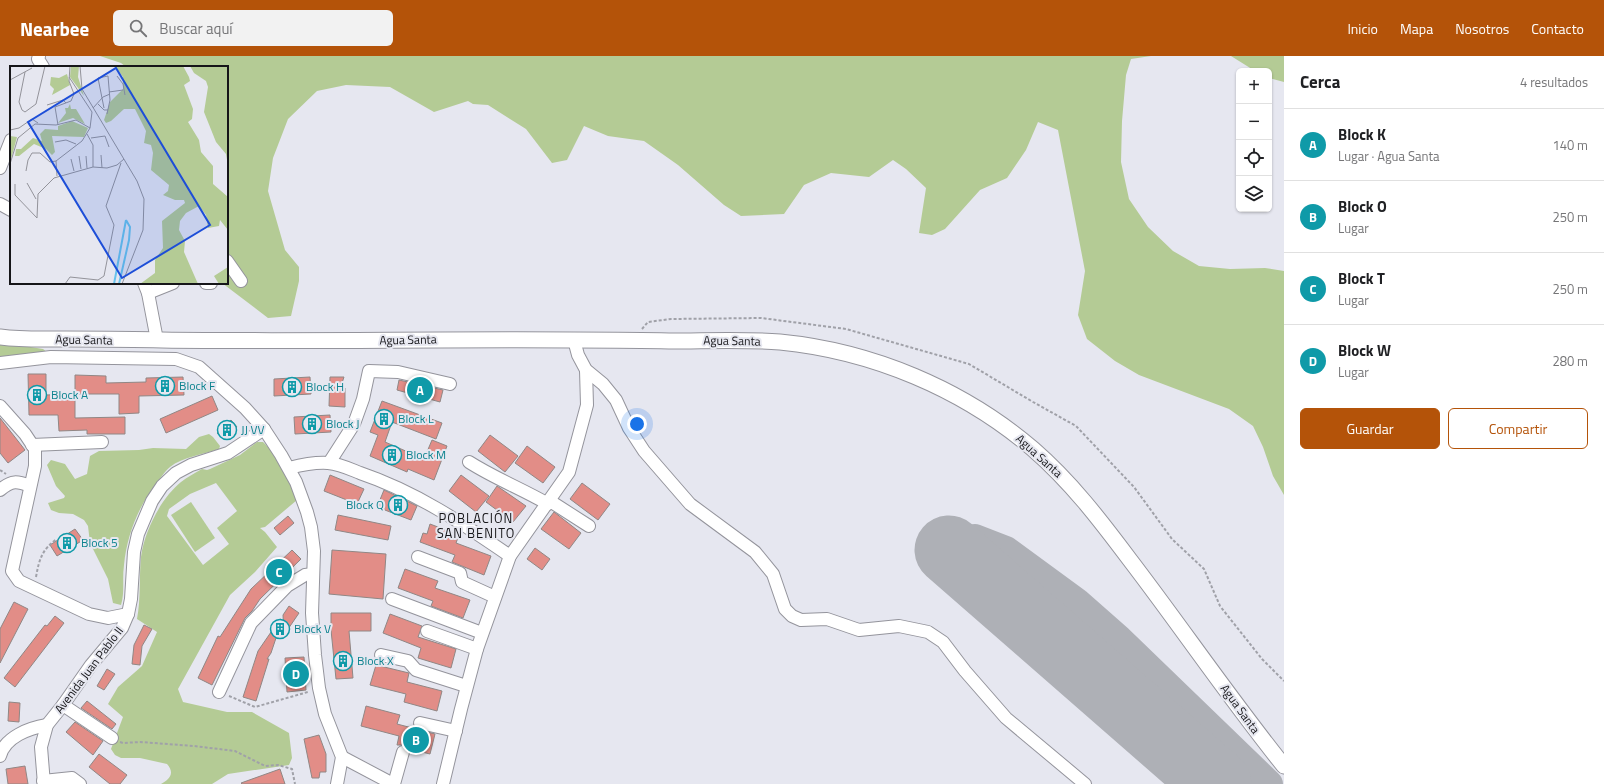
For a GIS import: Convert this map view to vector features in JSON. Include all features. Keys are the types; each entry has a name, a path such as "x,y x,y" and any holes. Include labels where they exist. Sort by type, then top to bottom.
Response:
{"main road":[{"name":"Agua Santa","path":"0,337 32,339 334,341 480,339 751,341 806,346 836,351 886,365 929,383 971,404 1006,428 1050,464 1086,502 1156,592 1255,731 1284,766"}],"street":[{"path":"39,56 38,59 42,66"},
{"path":"0,168 10,143"},
{"path":"0,204 10,209"},
{"path":"228,262 241,282"},
{"path":"157,340 146,288 168,284"},
{"path":"574,340 578,355 586,370 603,384 616,400 629,428 644,451 690,504 756,552 773,574 785,609 792,616 801,620 827,619 859,630 898,626 928,632 943,642 965,671 1006,718 1085,784"},
{"path":"0,363 51,357 176,359 199,367 245,408 264,429 289,468 302,497 311,527 314,550 313,627 319,688 325,714 342,758 337,784"},
{"path":"443,784 466,686 477,648 510,556 569,472 587,405 586,370"},
{"path":"329,463 354,424 364,399 369,371 398,372 450,384"},
{"path":"0,406 35,449 35,466 12,571 19,581 89,614 108,618 128,614"},
{"name":"Avenida Juan Pablo II","path":"44,782 41,747 47,725 91,665 122,628 128,614 131,599 134,552 138,534 152,501 162,486 176,473 191,465 228,453 264,429"},
{"path":"32,445 102,442"},
{"path":"469,462 490,474 549,502 589,526"},
{"path":"289,468 313,463 329,463 344,466 373,477 416,496 453,517 510,556"},
{"path":"0,490 8,483 19,482 30,486"},
{"path":"418,557 460,573 462,582 495,596"},
{"path":"219,692 251,623 287,586 305,576 313,574"},
{"path":"392,599 482,633"},
{"path":"108,618 110,643"},
{"path":"427,631 477,648"},
{"path":"381,655 408,661 416,670 466,686"},
{"path":"63,705 112,738"},
{"path":"420,723 456,731"},
{"path":"0,756 1,752 10,740 36,727 47,725"},
{"path":"342,758 393,784 403,752"},
{"path":"44,782 72,778 80,784"}],"path":[{"path":"33,588 38,567 46,546 57,539"},
{"path":"219,692 255,707 319,688"},
{"path":"112,738 123,744 140,742 235,751 265,766 278,765 292,769 295,784"}],"green space":[{"path":"100,56 1151,56 1131,59 1126,75 1122,121 1121,162 1129,199 1148,227 1173,251 1199,266 1230,269 1265,268 1284,271 1284,495 1273,476 1263,447 1253,426 1229,409 1139,375 1115,361 1087,339 1078,315 1085,271 1058,130 1038,122 1026,150 1007,178 980,190 945,229 932,235 919,233 926,188 906,169 893,160 869,177 831,173 804,185 784,214 741,216 724,205 678,165 644,141 608,136 584,126 567,160 552,163 526,129 488,105 473,104 468,101 434,112 390,87 346,85 317,91 288,119 273,158 268,191 285,250 299,267 299,281 291,316 268,318 223,284 228,284 228,66 125,66 121,63"},
{"path":"1231,56 1284,56 1284,82 1272,79 1272,68 1250,68"},
{"path":"0,342 43,349 48,353 0,358"},
{"path":"209,434 220,446 219,449 187,458 168,468 145,500 135,520 128,542 124,565 123,595 121,605 113,603 108,579 90,543 88,526 84,520 73,514 59,513 51,510 48,503 64,498 65,496 56,486 47,465 51,460 65,464 75,479 87,474 90,456 99,451 139,450 153,448 186,449 199,437"},
{"path":"257,442 263,442 274,454 283,469 297,500 265,527 260,528 277,547 255,572 230,595 178,689 183,702 227,712 252,712 289,733 292,758 289,765 228,774 212,784 161,784 169,778 171,773 171,770 167,764 140,758 121,758 115,755 111,749 123,717 108,704 118,687 142,666 157,632 137,619 143,547 160,506 181,482 202,469 210,469 240,455","holes":["216,483 237,511 217,528 229,544 203,565 167,516 169,509 190,494"]},
{"path":"191,502 215,538 195,552 171,515"}],"building":[{"path":"28,374 46,374 46,395 75,394 75,418 125,417 125,434 87,434 87,430 59,431 58,415 29,415"},
{"path":"75,375 106,376 106,383 146,382 146,378 183,377 184,395 139,396 139,413 119,414 119,394 75,394"},
{"name":"Block H","path":"310,377 311,394 274,396 274,379"},
{"path":"330,377 344,377 341,386 345,388 345,407 329,406"},
{"path":"399,380 443,390 440,402 397,390"},
{"path":"212,396 218,410 166,433 160,419"},
{"path":"382,401 442,423 436,439 392,422 385,442 424,459 432,440 447,446 434,480 408,469 407,472 370,456 378,435 370,432"},
{"name":"Block J","path":"330,415 331,432 295,434 294,417"},
{"path":"0,418 25,450 8,463 0,453"},
{"name":"JJ VV","path":"231,420 237,427 223,439 217,433"},
{"path":"490,435 518,456 505,472 478,451"},
{"path":"527,446 555,467 543,483 515,463"},
{"path":"330,475 364,489 357,504 324,491"},
{"path":"461,475 489,496 476,512 449,491"},
{"path":"582,483 610,504 598,520 570,499"},
{"path":"497,486 526,506 513,522 486,502"},
{"name":"Block Q","path":"384,490 417,506 411,520 377,507"},
{"path":"554,512 581,533 569,549 541,529"},
{"path":"338,515 391,526 388,540 335,530"},
{"path":"288,516 294,523 280,535 274,528"},
{"path":"430,524 459,535 456,543 491,556 484,575 452,562 455,555 420,542 423,533 427,534"},
{"name":"Block 5","path":"75,529 83,540 57,556 50,545"},
{"path":"535,548 550,559 542,570 527,559"},
{"path":"292,550 301,559 260,599 245,618 212,685 198,678 218,636 220,637 251,589"},
{"path":"332,550 386,554 383,599 329,594"},
{"path":"405,569 438,581 435,588 470,600 463,618 431,606 433,601 398,588"},
{"path":"14,602 28,609 0,663 0,629"},
{"path":"289,606 299,613 284,635 283,615"},
{"path":"331,613 371,613 371,631 349,631 353,678 336,679 331,630"},
{"path":"390,614 422,626 418,637 456,649 451,668 418,658 421,648 383,633"},
{"path":"55,616 64,623 15,687 4,678 45,625 47,626"},
{"path":"280,619 282,620 271,653 267,659 269,659 256,701 243,697 258,651"},
{"path":"144,625 152,629 142,646 140,665 132,664 134,645"},
{"path":"304,657 306,690 287,692 285,658"},
{"path":"376,665 409,673 407,682 442,691 437,711 404,702 406,694 370,685"},
{"path":"107,669 115,674 104,690 97,686"},
{"path":"87,701 116,724 112,729 81,708"},
{"path":"9,702 20,703 19,722 8,721"},
{"path":"366,706 400,715 397,724 435,734 430,754 410,749 405,745 397,745 399,736 361,726"},
{"path":"75,722 103,741 93,755 66,732"},
{"path":"319,735 326,754 326,772 320,772 319,778 312,778 304,739"},
{"path":"99,754 127,775 120,784 110,784 89,767"},
{"path":"25,766 28,784 8,784 6,769"},
{"path":"280,769 285,784 241,783"}],"taxiway":[{"path":"949,550 975,538 1006,550 1077,602 1119,639 1269,784"}],"runway":[{"path":"949,550 1217,784"}],"place":[{"name":"Block F","path":"165,386"},
{"name":"Block H","path":"292,387"},
{"name":"Block K","path":"420,390"},
{"name":"Block A","path":"37,395"},
{"name":"Block L","path":"384,419"},
{"name":"Block J","path":"312,424"},
{"name":"JJ VV","path":"227,430"},
{"name":"Block M","path":"392,455"},
{"name":"Block Q","path":"398,505"},
{"name":"Block 5","path":"67,543"},
{"name":"Block T","path":"279,572"},
{"name":"Block V","path":"280,629"},
{"name":"Block X","path":"343,661"},
{"name":"Block W","path":"296,674"},
{"name":"Block O","path":"416,740"}],"district":[{"name":"POBLACIÓN SAN BENITO","path":"476,526"}]}
